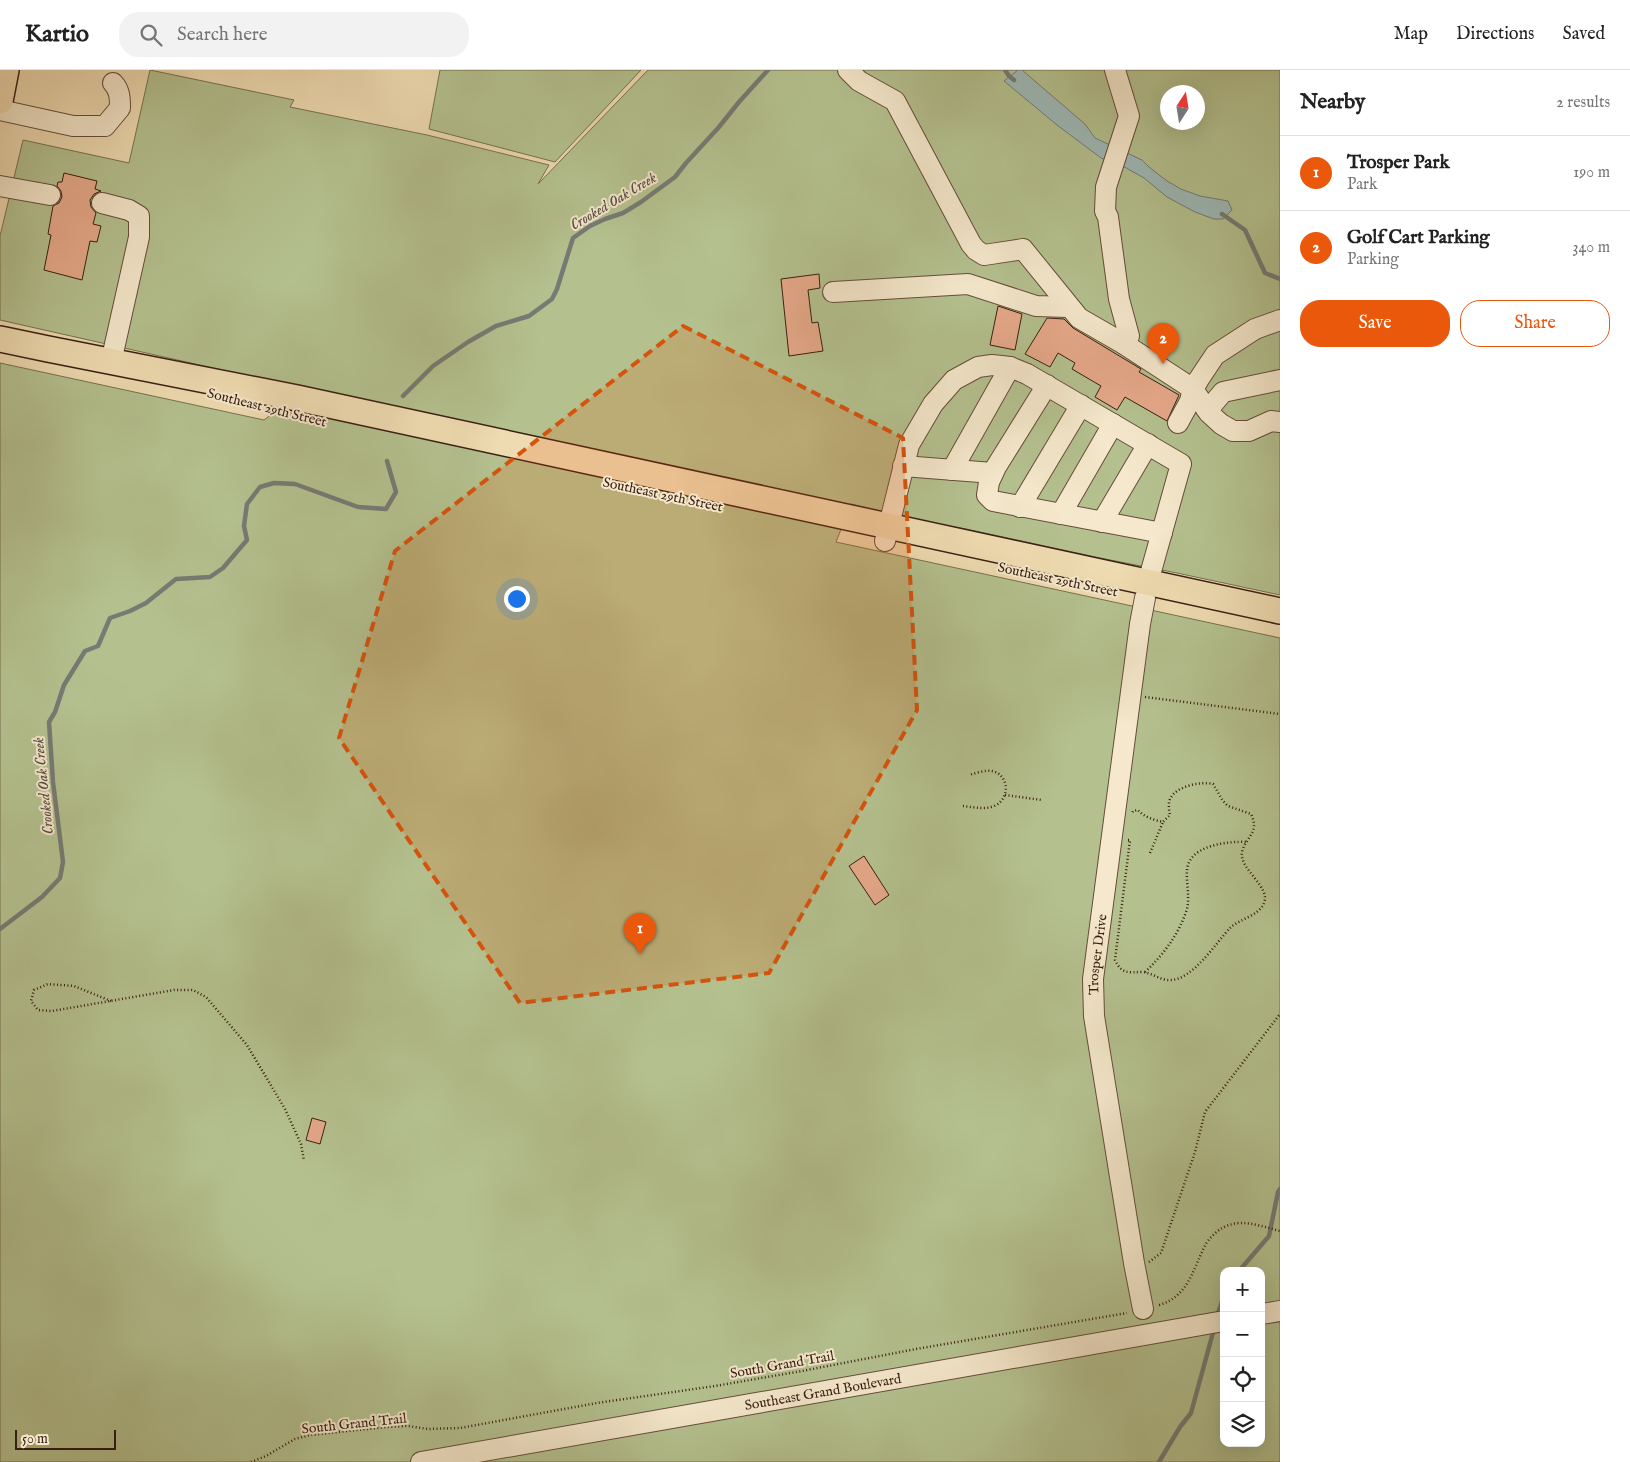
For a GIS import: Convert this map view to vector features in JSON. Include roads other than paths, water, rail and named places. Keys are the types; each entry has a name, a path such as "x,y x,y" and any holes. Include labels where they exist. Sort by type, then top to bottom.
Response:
{"main road":[{"path":"0,101 6,70"},
{"name":"Southeast 29th Street","path":"0,339 294,415 887,534"},
{"name":"Southeast 29th Street","path":"48,350 296,398 887,534 1146,590 1280,627"},
{"name":"Southeast 29th Street","path":"1146,590 1280,611"}],"street":[{"path":"848,70 859,81 895,101 971,244 976,250 984,255 1023,249 1079,318 1124,344 1218,386 1223,392"},
{"path":"1115,70 1129,116 1106,187 1105,211 1108,216 1118,299 1128,336 1124,344"},
{"path":"0,110 73,126 105,126 120,108 120,97 113,83"},
{"path":"0,186 50,195"},
{"path":"102,203 129,210 139,216 139,237 111,362"},
{"path":"833,292 968,284 1036,306 1069,307"},
{"path":"1178,423 1215,355 1255,329 1280,320"},
{"path":"887,534 909,445 933,404 954,380 978,367 992,365 1010,367 1027,374 1148,444 1102,522"},
{"path":"952,470 1010,367"},
{"path":"1202,378 1206,408 1221,424 1233,431 1249,431 1271,421 1280,422"},
{"path":"1206,408 1212,405 1223,392 1280,380"},
{"path":"1047,385 993,473 987,495 992,501 1162,533"},
{"path":"1020,507 1080,405"},
{"path":"1061,514 1114,424"},
{"name":"Trosper Drive","path":"1143,1309 1094,1016 1093,979 1123,837 1131,695 1140,624 1146,590 1181,464 1148,444"},
{"path":"903,466 993,473"},
{"path":"1265,1313 1280,1311"},
{"name":"Southeast Grand Boulevard","path":"421,1462 1215,1323"}],"water":[{"path":"1018,70 1022,70 1085,124 1095,138 1142,160 1167,181 1181,189 1200,196 1228,201 1232,210 1223,219 1214,219 1195,212 1167,197 1144,178 1121,165 1101,158 1057,125 1004,81"}],"waterway":[{"name":"Crooked Oak Creek","path":"403,396 433,366 468,342 496,326 529,316 552,299 573,238 590,226 623,213 675,177 768,70"},
{"name":"Crooked Oak Creek","path":"1005,70 1014,80"},
{"name":"Crooked Oak Creek","path":"1222,214 1245,230 1265,273 1280,279"},
{"name":"Crooked Oak Creek","path":"0,929 42,897 60,878 63,862 53,782 49,722 55,712 64,685 85,651 98,646 110,618 146,603 176,579 210,577 223,568 247,540 244,526 247,504 260,487 274,483 295,484 358,507 386,509 396,492 387,461"},
{"path":"1242,1267 1269,1236 1280,1189"},
{"path":"1217,1316 1220,1307"},
{"path":"1159,1462 1180,1427 1191,1413 1214,1329"}],"place":[{"name":"Golf Cart Parking","path":"1163,364"},
{"name":"Trosper Park","path":"640,954"}]}
